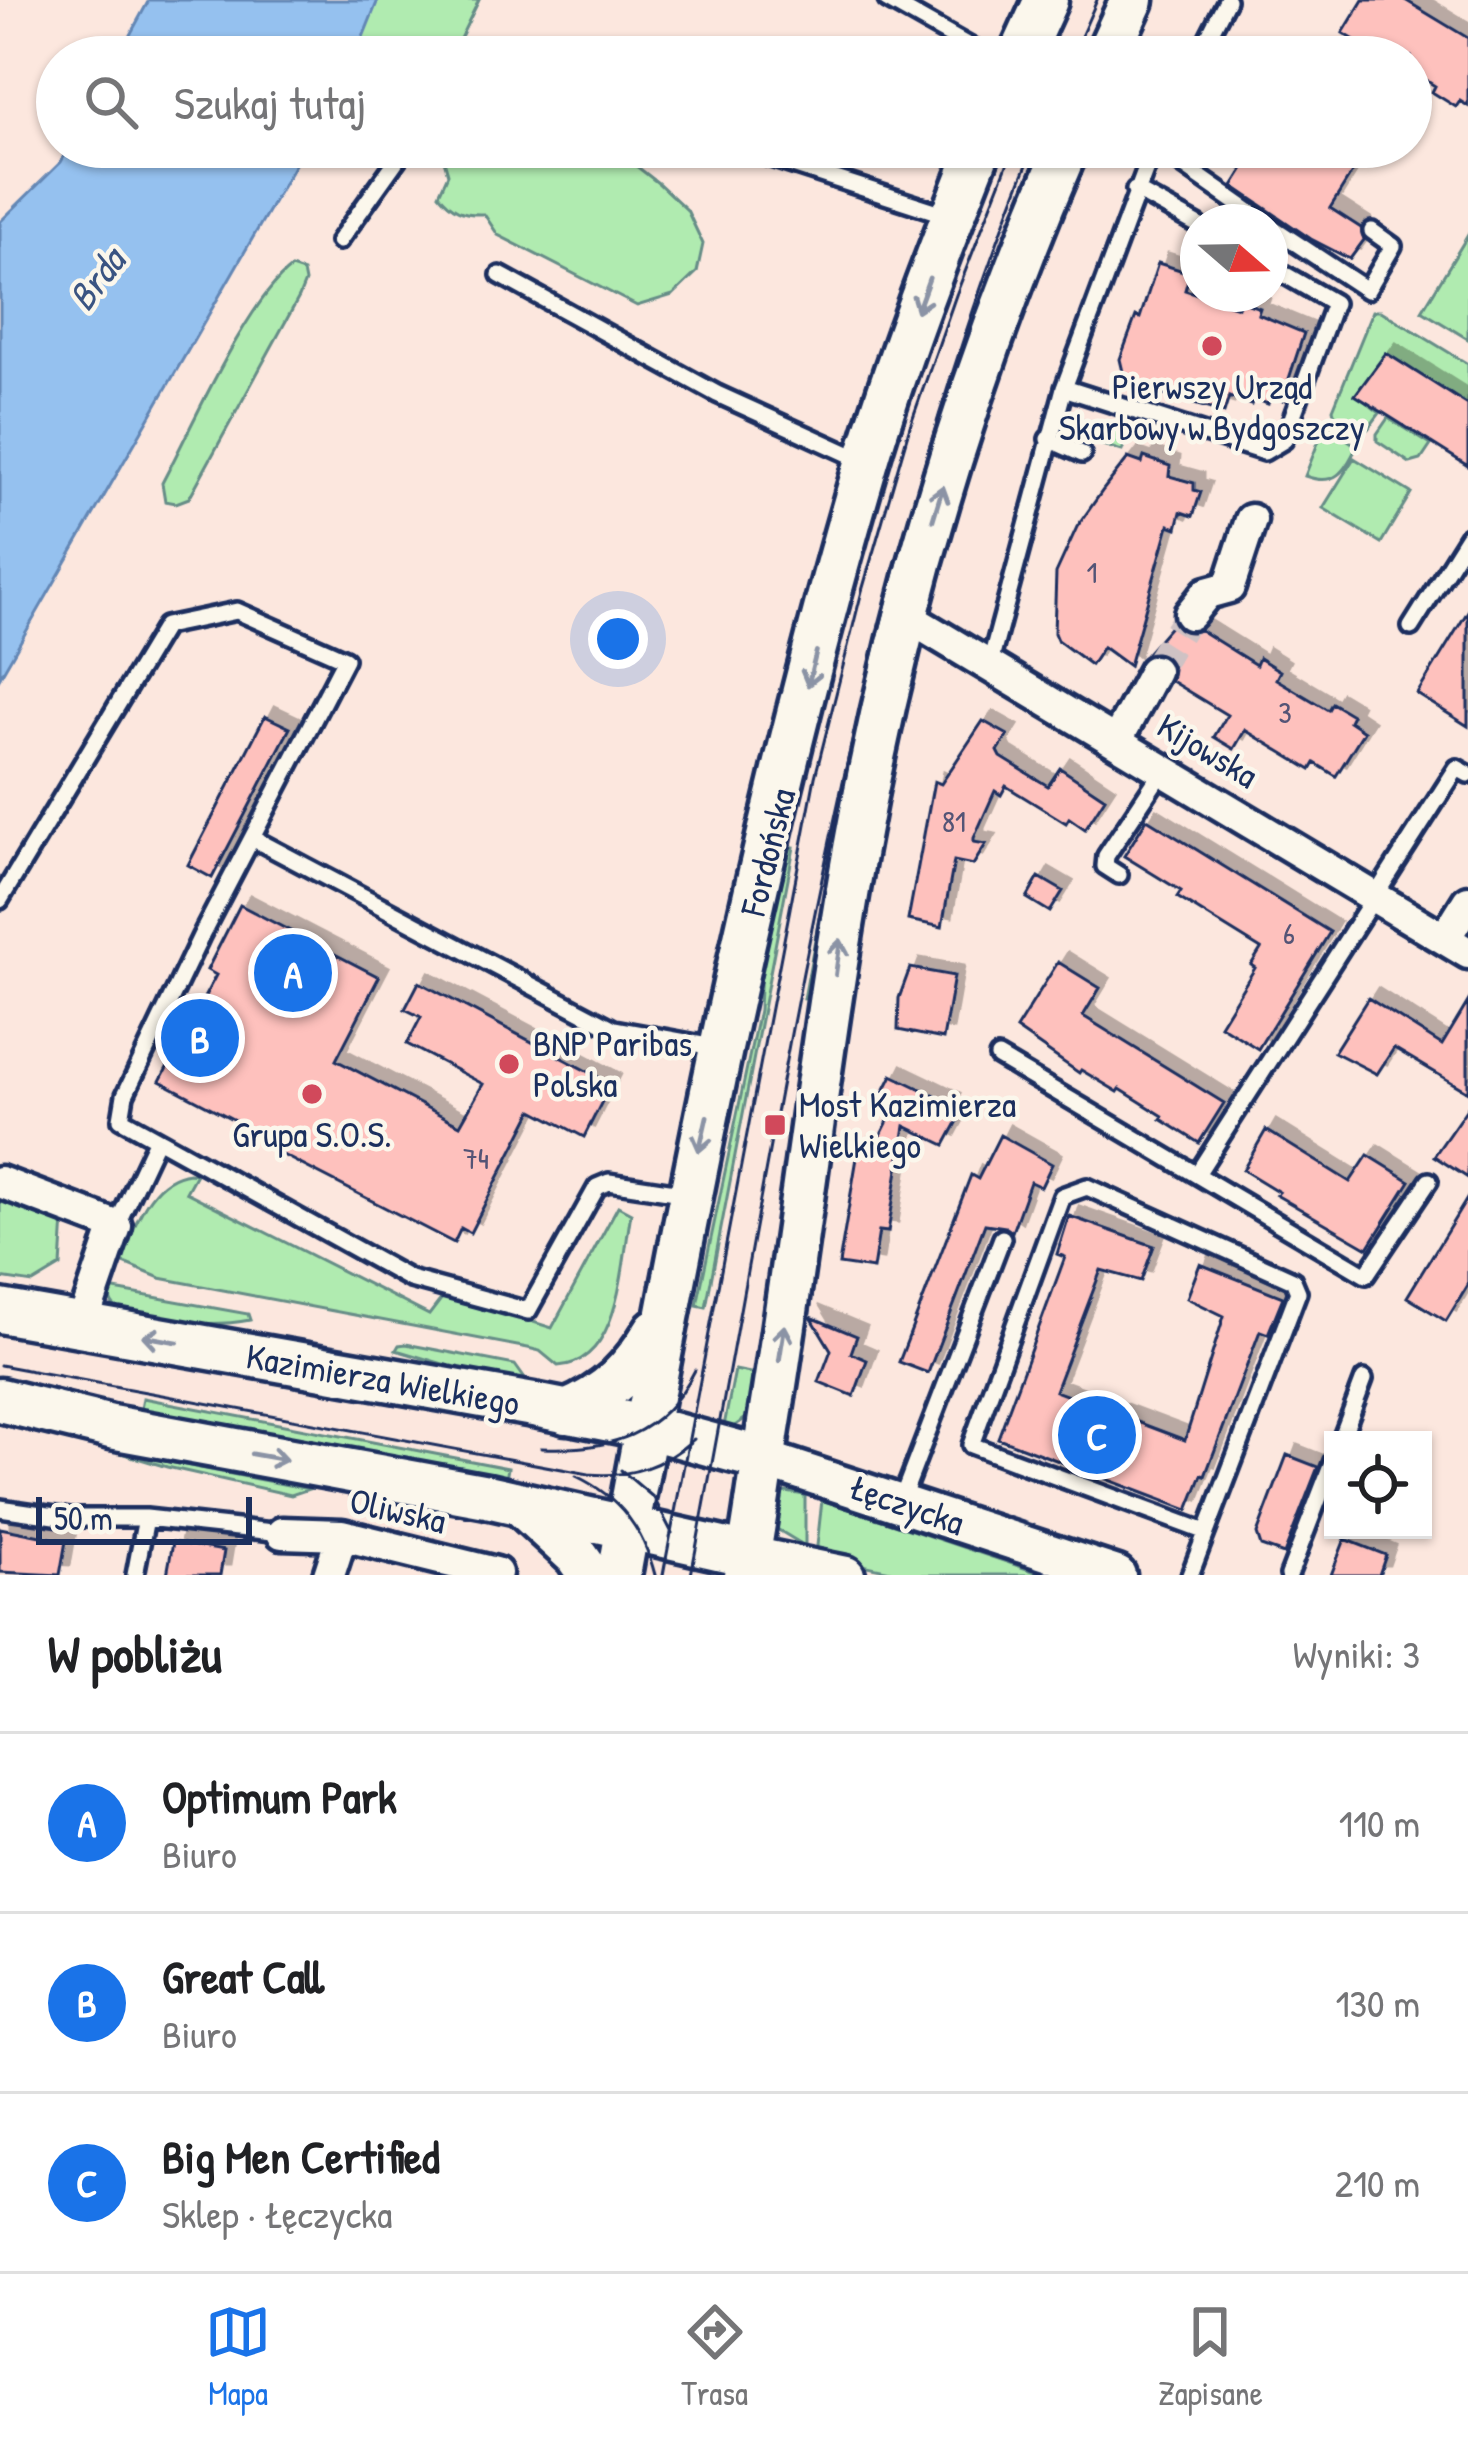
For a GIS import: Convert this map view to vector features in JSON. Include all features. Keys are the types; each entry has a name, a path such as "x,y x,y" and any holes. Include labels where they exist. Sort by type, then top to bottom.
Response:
{"main road":[{"path":"1030,36 1046,0"},
{"path":"1116,36 1132,0"},
{"name":"Fordońska","path":"619,1575 689,1195 772,826 866,462 972,168"},
{"path":"0,1400 111,1427 628,1527 747,1565 855,850 906,616 994,331 1059,168"},
{"path":"566,1412 613,1387 668,1310"},
{"name":"Kazimierza Wielkiego","path":"0,1311 646,1427 764,1459"},
{"path":"520,1504 576,1555 590,1575"}],"street":[{"path":"1190,614 1207,593 1229,587 1251,520"},
{"name":"Kijowska","path":"906,616 1456,945"},
{"path":"1117,740 1154,671"},
{"path":"1456,945 1468,901"},
{"path":"0,1182 116,1226 82,1325"},
{"name":"Łęczycka","path":"764,1459 1117,1575"},
{"name":"Oliwska","path":"282,1533 342,1535 496,1573"},
{"path":"329,1575 342,1535"},
{"path":"747,1565 846,1575"}],"lane":[{"path":"887,0 951,36"},
{"path":"1209,36 1227,0"},
{"path":"339,241 391,168"},
{"path":"801,168 952,218"},
{"path":"990,663 1014,599 1048,439 1064,388 1146,168"},
{"path":"1186,168 1238,204"},
{"path":"1135,190 1180,215"},
{"path":"1288,238 1367,290 1393,245 1372,231"},
{"path":"500,275 717,394 866,462"},
{"path":"1064,388 1264,452 1284,440 1334,302 1288,276"},
{"path":"1048,439 1082,454"},
{"path":"1411,627 1468,536"},
{"path":"0,900 165,626 237,611 345,658 201,936 124,1095 121,1119 410,1279 528,1312 597,1186 609,1182 689,1195"},
{"path":"1197,1174 1457,768 1468,774"},
{"path":"1119,875 1105,866 1106,856 1163,770"},
{"path":"254,839 614,1029 722,1048"},
{"path":"998,1057 1366,1275 1429,1181"},
{"path":"116,1226 156,1141"},
{"path":"1190,1575 1298,1292 1293,1280 1087,1186 1062,1196 970,1445 1206,1532"},
{"path":"901,1501 1002,1238"},
{"path":"1344,1431 1364,1379"},
{"path":"1289,1575 1324,1484"},
{"path":"0,1508 70,1518 146,1518 282,1533"},
{"path":"135,1575 146,1518"}],"green space":[{"path":"373,0 479,0 461,36 360,36"},
{"path":"446,168 639,168 687,210 703,244 697,272 673,295 637,306 498,235 484,214 448,204 439,194"},
{"path":"1033,168 1045,168 814,1000 804,999 873,673 931,462"},
{"path":"1468,235 1468,339 1422,311"},
{"path":"291,268 303,272 299,297 189,498 165,501 162,483 220,368 256,308"},
{"path":"1373,311 1381,311 1468,364 1468,405 1386,353 1356,394 1380,413 1368,429 1358,430 1335,416 1333,409"},
{"path":"1071,417 1129,433 1122,451 1069,435"},
{"path":"1388,418 1431,445 1421,460 1410,463 1377,441"},
{"path":"1325,425 1357,446 1338,475 1324,480 1305,476"},
{"path":"1354,458 1411,493 1381,543 1323,508"},
{"path":"785,846 794,847 706,1307 697,1305 759,1010 762,941"},
{"path":"189,1173 196,1174 186,1192 429,1315 445,1294 552,1328 618,1206 631,1213 615,1306 595,1348 579,1361 558,1366 540,1351 528,1348 160,1278 119,1261 153,1194"},
{"path":"0,1196 64,1219 61,1266 33,1283 0,1278"},
{"path":"109,1289 248,1314 250,1320 151,1320 123,1312 114,1305"},
{"path":"406,1344 515,1365 525,1379 521,1386 510,1384 396,1350"},
{"path":"735,1370 760,1375 746,1418 732,1428 724,1426"},
{"path":"143,1398 508,1468 506,1479 223,1425 140,1415"},
{"path":"75,1435 164,1461 309,1489 291,1495 167,1467 74,1439"},
{"path":"778,1494 805,1495 805,1546 772,1526"},
{"path":"822,1500 1045,1575 909,1575 816,1555"}],"water":[{"path":"149,0 378,0 363,36 129,36"},
{"name":"Brda","path":"55,168 293,168 0,677 0,222"}],"building":[{"path":"1363,0 1405,0 1468,38 1468,106 1460,101 1456,107 1432,92 1432,36 1343,33"},
{"path":"1240,168 1355,168 1330,208 1361,228 1364,240 1350,259 1288,223 1288,204 1259,204 1233,186 1243,170"},
{"name":"Pierwszy Urząd Skarbowy w Bydgoszczy","path":"1158,263 1180,270 1180,312 1259,312 1304,333 1282,400 1270,396 1268,404 1253,399 1251,405 1229,397 1224,413 1140,388 1124,376 1120,359 1136,316 1140,318"},
{"path":"1386,353 1468,405 1468,466 1355,395"},
{"path":"1144,457 1170,466 1169,476 1194,483 1194,490 1201,492 1193,516 1181,512 1177,528 1169,525 1129,666 1103,647 1091,665 1054,633 1056,573 1077,527 1103,490 1128,458 1142,463"},
{"path":"1468,611 1468,726 1417,694"},
{"path":"1173,623 1186,633 1200,630 1256,665 1259,658 1280,671 1276,679 1328,710 1332,703 1352,715 1349,721 1364,731 1336,776 1315,763 1311,770 1245,730 1234,749 1214,737 1227,715 1171,681 1173,669 1164,655 1147,653"},
{"path":"265,716 290,728 212,878 188,865"},
{"path":"983,721 1008,735 998,751 1001,757 1048,786 1060,768 1105,798 1085,829 1069,818 1066,823 1006,786 1001,795 995,791 974,838 986,844 973,865 954,861 942,927 908,920 934,781 941,784"},
{"path":"1147,819 1330,932 1258,1049 1220,1025 1255,968 1251,965 1261,949 1177,897 1181,891 1124,856"},
{"path":"1039,877 1063,891 1050,912 1027,898"},
{"path":"240,905 379,977 336,1060 460,1125 483,1084 407,1044 421,1017 405,1009 419,982 611,1084 584,1137 533,1110 470,1233 461,1228 454,1243 275,1151 278,1143 160,1081 216,975 207,970"},
{"path":"1058,962 1100,988 1083,1016 1224,1103 1199,1143 1120,1089 1079,1073 1016,1029"},
{"path":"910,968 954,976 943,1039 898,1030 899,998"},
{"path":"1368,998 1442,1045 1468,1002 1468,1092 1394,1048 1377,1074 1334,1052"},
{"path":"892,1075 950,1103 945,1114 958,1121 945,1145 905,1126 888,1232 879,1231 873,1269 839,1264 859,1146 874,1149 893,1111 878,1103"},
{"path":"1468,1107 1468,1178 1434,1156"},
{"path":"1266,1130 1350,1182 1368,1155 1410,1181 1368,1248 1276,1195 1279,1192 1243,1170"},
{"path":"1000,1135 1052,1164 1041,1187 1030,1182 1012,1232 985,1224 928,1373 899,1362 971,1175 978,1179"},
{"path":"1468,1197 1468,1285 1446,1321 1407,1297"},
{"path":"1069,1216 1154,1246 1141,1281 1101,1270 1055,1391 1185,1440 1224,1316 1187,1298 1200,1264 1283,1297 1268,1334 1260,1331 1188,1510 998,1438 1065,1257 1057,1254"},
{"path":"811,1317 857,1336 851,1353 867,1360 854,1396 819,1382 831,1350"},
{"path":"1287,1455 1318,1467 1284,1554 1261,1546 1257,1534"},
{"path":"0,1528 66,1541 60,1575 0,1572"},
{"path":"1345,1539 1386,1555 1379,1575 1331,1575"},
{"path":"173,1542 224,1551 220,1575 167,1575"}],"tunnel":[{"path":"1154,671 1190,614"}],"tram line":[{"path":"1081,36 1097,0"},
{"path":"663,1575 815,777 910,426 1006,168"},
{"path":"691,1575 791,1032 868,673 915,496 970,320 1026,168"},
{"path":"0,1365 589,1474 645,1468 694,1439"},
{"path":"541,1448 590,1446 632,1435 667,1410 695,1370"},
{"path":"621,1470 654,1498 672,1533"},
{"path":"576,1476 628,1516 655,1575"}],"place":[{"name":"Pierwszy Urząd Skarbowy w Bydgoszczy","path":"1212,346"},
{"name":"Optimum Park","path":"293,973"},
{"name":"Great Call","path":"200,1038"},
{"name":"BNP Paribas Polska","path":"509,1064"},
{"name":"Grupa S.O.S.","path":"312,1094"},
{"name":"Most Kazimierza Wielkiego","path":"775,1125"},
{"name":"Big Men Certified","path":"1097,1435"}]}
